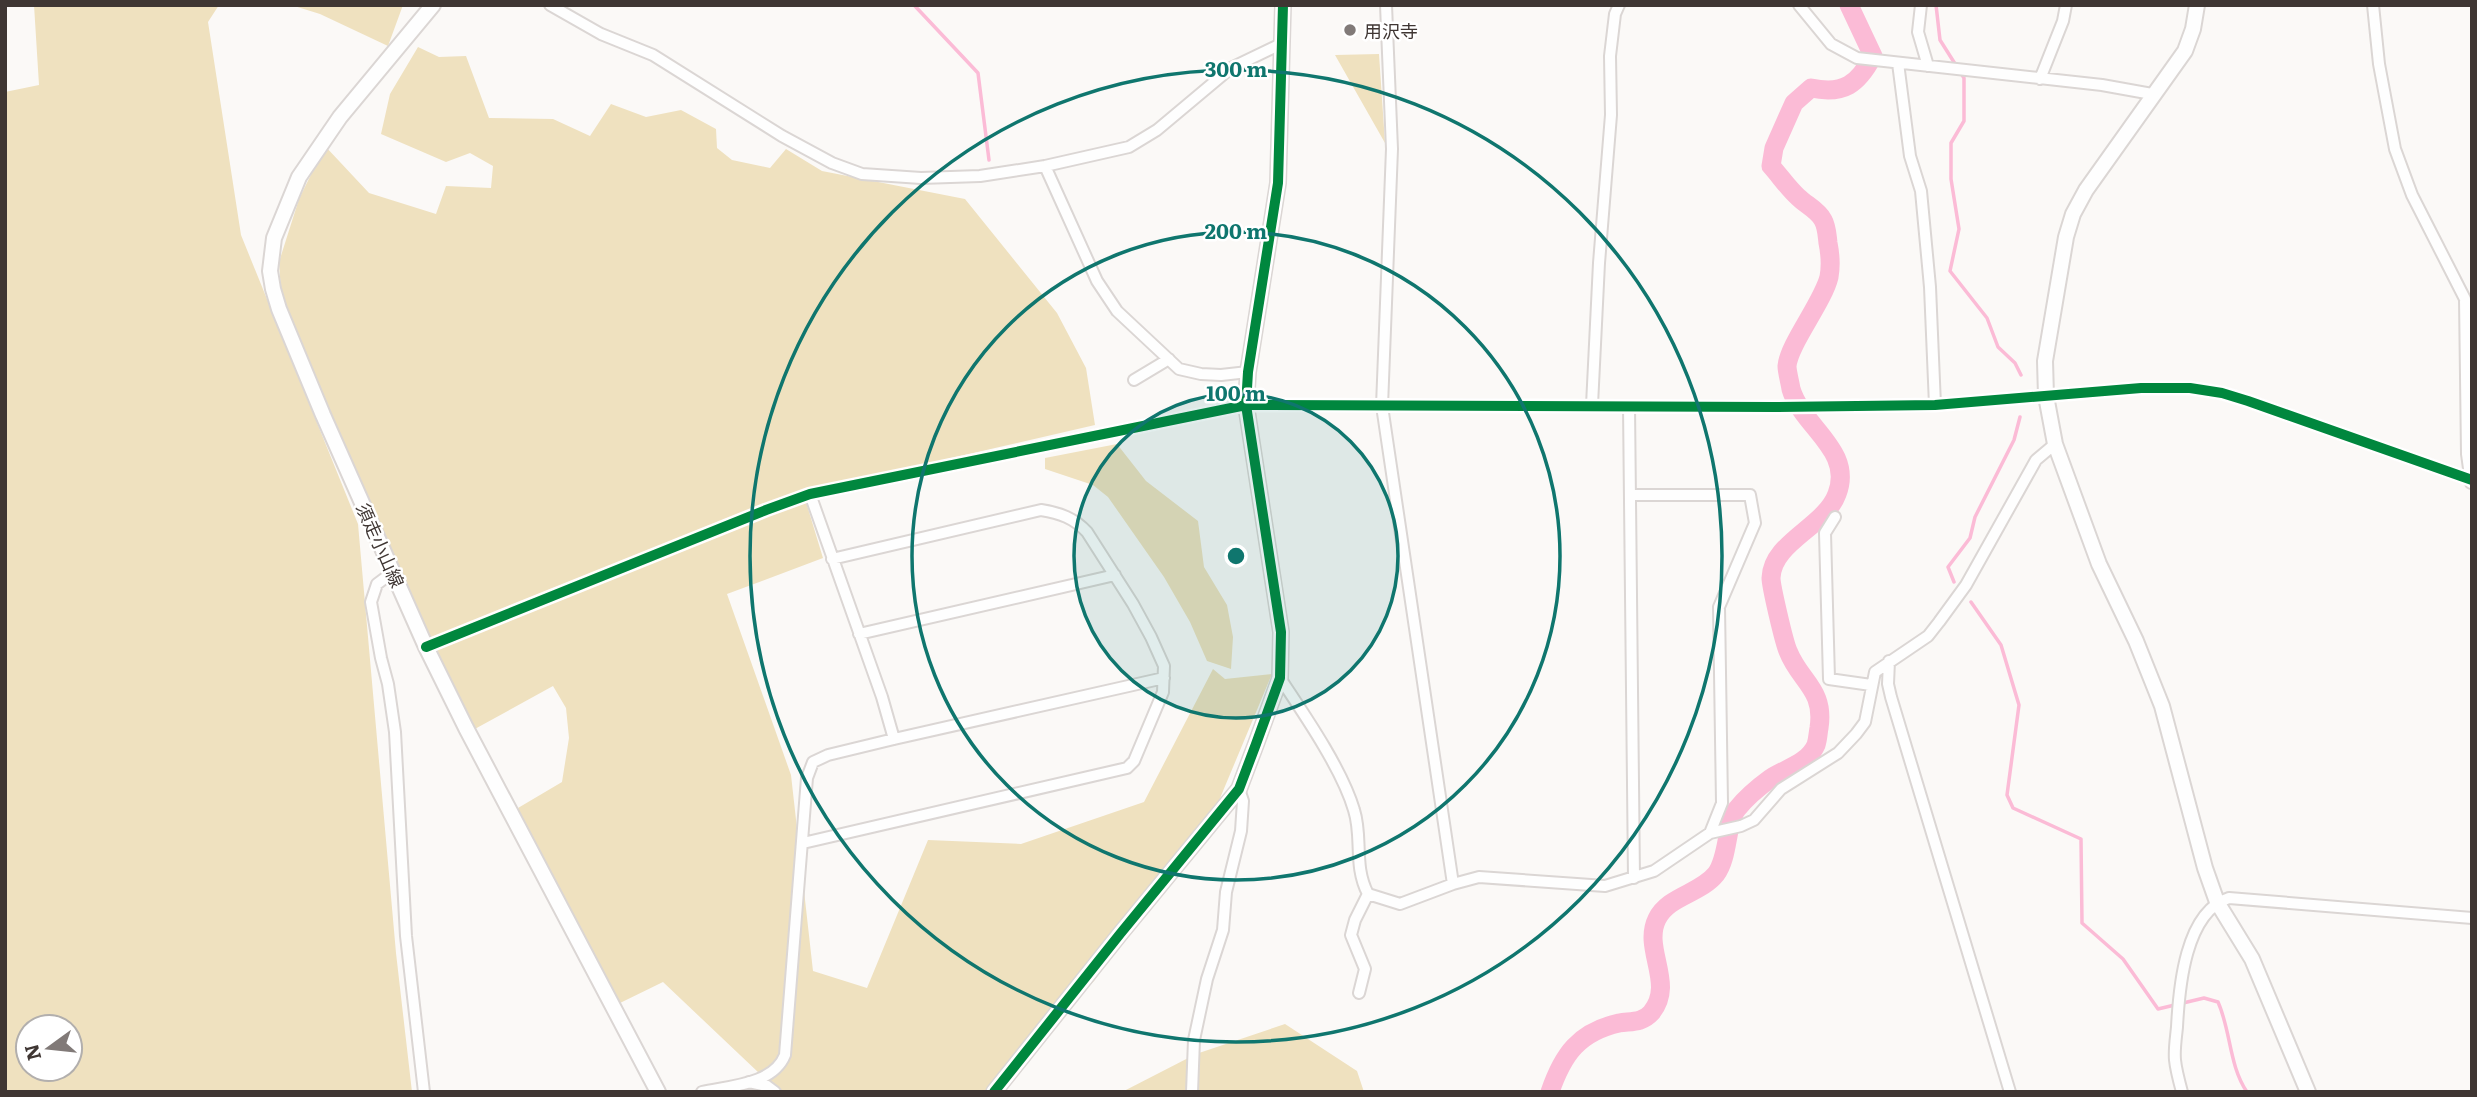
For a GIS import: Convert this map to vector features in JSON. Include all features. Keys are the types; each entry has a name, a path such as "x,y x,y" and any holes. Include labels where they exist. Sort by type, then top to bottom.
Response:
{"street":[{"name":"須走小山線","path":"433,5 341,117 306,167 280,218 274,238 270,271 279,309 426,647 658,1092"},
{"path":"550,5 601,34 653,55 782,136 832,163 862,174 920,178 958,178 1045,166 1129,147 1157,130 1231,68 1283,43"},
{"path":"994,1092 1239,789 1280,678 1281,632 1246,405 1248,372 1278,183 1283,5"},
{"path":"1386,5 1392,149 1382,406 1453,884"},
{"path":"1592,405 1599,263 1611,115 1610,56 1615,14 1619,5"},
{"path":"1800,5 1830,44 1857,58 2102,85 2152,94"},
{"path":"1921,5 1918,32 1928,66"},
{"path":"2040,79 2063,21 2066,5"},
{"path":"2197,5 2193,29 2185,51 2086,190 2073,214 2066,237 2045,361 2046,397 2055,444 2099,564 2136,641 2162,705 2205,869 2217,902 2252,959 2308,1092"},
{"path":"426,647 810,494 1246,405 1934,405 2141,388 2190,388 2222,393 2471,482 2467,454 2465,299 2412,195 2395,149 2379,64 2373,5"},
{"path":"1898,63 1910,156 1922,191 1930,287 1934,405"},
{"path":"1045,166 1108,300 1179,369 1221,375 1248,372"},
{"path":"1134,380 1169,359"},
{"path":"1629,406 1634,878"},
{"path":"1280,678 1345,786 1355,812 1357,856 1363,886 1368,894 1400,904 1479,877 1605,886 1634,878 1654,871 1714,833 1754,820 1781,789 1838,752 1856,734 1865,722 1875,672 1928,636 1966,585 2036,460 2055,444"},
{"path":"810,494 882,697 894,739"},
{"path":"1631,495 1750,495 1755,523 1719,607 1722,803 1714,833"},
{"path":"803,843 1127,768 1134,761 1163,692 1164,666 1151,637 1115,575 1099,549 1077,522 1057,512 1041,510 831,559"},
{"path":"1835,517 1825,533 1829,679 1871,685"},
{"path":"393,572 377,584 371,602 395,732 406,936 424,1092"},
{"path":"859,634 1115,575"},
{"path":"1889,662 1888,684 1891,697 2010,1092"},
{"path":"702,1092 749,1082 773,1073 782,1065 785,1055 807,778 813,762 828,755 894,739 1164,678"},
{"path":"1192,1092 1194,1040 1207,979 1223,930 1226,892 1241,831 1243,801 1239,789"},
{"path":"1359,993 1365,969 1351,935 1354,920 1368,894"},
{"path":"2182,1092 2174,1057 2179,992 2186,956 2196,927 2217,902 2229,898 2472,918"},
{"path":"749,1082 767,1086 775,1092"}],"shaded area":[{"path":"34,5 219,5 208,22 241,235 358,524 396,953 412,1092 5,1092 5,92 39,85"},
{"path":"291,5 403,5 388,46 320,14"},
{"path":"418,47 439,57 466,56 489,118 553,119 590,136 611,104 646,117 681,110 716,129 717,148 732,160 770,168 786,149 822,171 965,199 1057,313 1086,368 1095,425 803,492 823,558 727,594 791,775 813,971 867,988 928,840 1021,844 1144,802 1213,669 1225,679 1272,674 1218,803 1094,981 991,1092 779,1092 663,982 620,1003 545,873 518,808 562,782 569,738 566,708 553,686 473,730 397,568 281,292 279,262 299,199 325,146 369,193 436,214 446,186 491,188 493,166 470,153 446,162 381,134 390,94"},
{"path":"1379,54 1385,143 1335,55"},
{"path":"1117,444 1146,481 1198,521 1204,567 1227,605 1233,637 1231,669 1207,661 1190,622 1164,577 1108,497 1093,485 1045,469 1045,458"},
{"path":"1285,1024 1357,1071 1364,1092 1122,1092 1196,1054"}],"waterway":[{"path":"914,5 978,73 989,160"},
{"path":"1550,1092 1567,1056 1583,1039 1605,1027 1640,1020 1651,1013 1658,1002 1660,990 1653,942 1657,919 1669,905 1702,886 1716,874 1723,859 1733,815 1740,805 1771,778 1808,756 1817,743 1820,715 1818,704 1788,651 1771,578 1780,554 1831,506 1840,478 1839,464 1833,451 1797,403 1791,389 1787,366 1794,346 1826,287 1830,273 1830,255 1826,228 1821,216 1801,200 1771,166 1774,148 1794,103 1811,88 1833,90 1849,85 1862,74 1873,56 1849,5"},
{"path":"1936,5 1940,40 1964,78 1964,121 1951,143 1951,179 1959,229 1950,271 1987,318 1998,347 2015,363 2021,375"},
{"path":"1954,582 1948,567 1970,538 1975,517 2014,440 2020,417"},
{"path":"1971,602 2001,645 2019,705 2007,795 2013,808 2081,839 2082,923 2123,959 2158,1009 2204,998 2218,1002 2233,1060 2247,1092"}],"cycle path":[{"path":"994,1092 1239,789 1280,678 1281,632 1246,405 1248,372 1278,183 1283,5"},
{"path":"426,647 810,494 1246,405 1935,405 2141,388 2190,388 2222,393 2248,401 2472,480"}],"place":[{"name":"用沢寺","path":"1350,30"}]}
